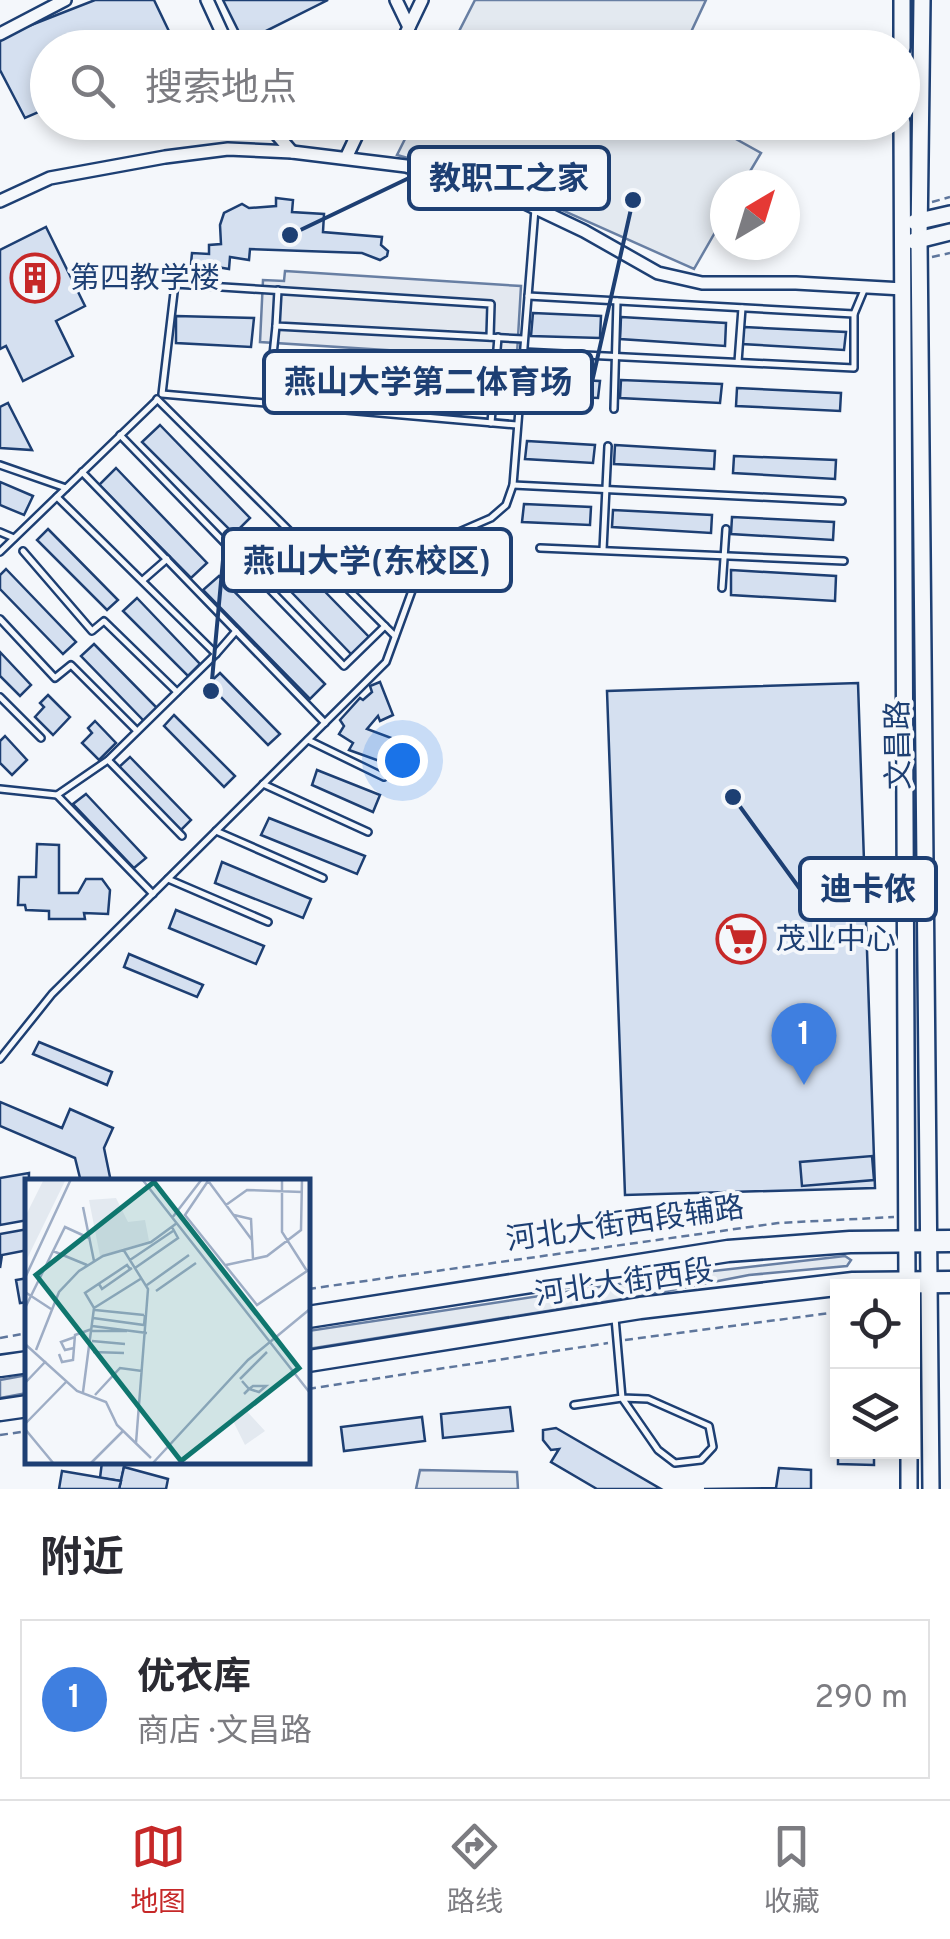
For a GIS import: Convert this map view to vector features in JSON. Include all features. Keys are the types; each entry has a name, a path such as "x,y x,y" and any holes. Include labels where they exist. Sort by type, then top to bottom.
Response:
{"highway":[{"name":"河北大街西段","path":"310,1317 728,1252 928,1241"},
{"name":"河北大街西段","path":"310,1361 614,1312 853,1284 924,1284"},
{"path":"0,1366 25,1362"},
{"path":"0,1410 25,1406"}],"main road":[{"path":"902,0 902,30"},
{"name":"文昌路","path":"922,0 919,240 928,1241 924,1284 931,1489"},
{"name":"文昌路","path":"902,140 907,1216 928,1241"},
{"path":"901,225 920,213 950,214"},
{"path":"900,244 950,232"},
{"path":"909,1459 909,1489"}],"street":[{"path":"0,34 65,0"},
{"path":"207,0 221,30"},
{"path":"396,0 409,27"},
{"path":"408,30 422,0"},
{"path":"282,140 292,152"},
{"path":"346,158 354,140"},
{"path":"1,199 50,178 165,157 228,148 292,152 406,166 535,208 658,274 702,283 903,290"}],"lane":[{"path":"0,1059 52,994 386,662 425,555 445,538 492,518 506,505 513,485 535,208"},
{"path":"0,552 160,397 175,284 491,304 494,337 490,423"},
{"path":"523,352 854,368 854,314 865,287"},
{"path":"268,404 278,290"},
{"path":"528,296 854,314"},
{"path":"614,409 616,301"},
{"path":"738,362 742,308"},
{"path":"276,326 524,339"},
{"path":"160,397 518,425"},
{"path":"160,397 396,636"},
{"path":"120,435 344,666 386,626"},
{"path":"603,550 608,446"},
{"path":"0,464 66,488"},
{"path":"82,472 325,723"},
{"path":"513,485 842,501"},
{"path":"57,497 216,654"},
{"path":"722,588 726,528"},
{"path":"0,532 14,538"},
{"path":"540,548 844,561"},
{"path":"23,551 92,631 104,621 177,692"},
{"path":"142,581 166,559"},
{"path":"0,619 56,678 71,665 137,731"},
{"path":"57,795 108,760 236,631"},
{"path":"0,697 40,738"},
{"path":"308,740 384,776"},
{"path":"108,760 182,836"},
{"path":"263,784 368,832"},
{"path":"0,789 57,795 153,894"},
{"path":"216,831 322,878"},
{"path":"168,879 268,922"},
{"path":"574,1405 622,1398 648,1400 709,1426 713,1447 701,1460 674,1463 658,1450 622,1398 614,1312"}],"path":[{"path":"920,213 950,197"},
{"path":"921,260 950,252"},
{"name":"河北大街西段辅路","path":"310,1288 778,1223 907,1216"},
{"path":"310,1389 830,1313"},
{"path":"0,1338 25,1334"},
{"path":"0,1435 25,1431"}],"shaded area":[{"path":"475,0 706,0 692,30 460,30"},
{"path":"404,140 738,140 761,153 751,170 710,170 710,241 694,269 508,186 397,155"},
{"path":"285,271 521,286 515,388 478,386 479,356 260,342 263,280 284,281"},
{"path":"845,1256 851,1260 847,1266 749,1275 310,1349 310,1331 678,1275"},
{"path":"25,1375 25,1393 0,1398 0,1380"},
{"path":"420,1470 517,1472 518,1489 416,1489"}],"building":[{"path":"95,0 154,0 168,30 30,30 30,116 25,118 0,70 0,41"},
{"path":"223,0 328,0 268,30 238,30"},
{"path":"276,198 293,200 292,212 324,214 323,232 382,237 381,245 388,251 387,256 380,260 362,253 250,249 249,260 230,257 229,269 211,266 210,275 190,274 192,253 209,254 209,245 221,244 224,213 242,204 249,208 276,206"},
{"name":"第四教学楼","path":"46,227 85,306 56,321 73,356 23,381 6,346 0,349 0,250"},
{"path":"533,313 601,316 600,338 531,336"},
{"path":"176,316 254,318 251,347 176,343"},
{"path":"621,317 726,323 725,346 620,339"},
{"path":"744,327 846,332 844,350 742,344"},
{"path":"533,378 600,381 598,398 531,395"},
{"path":"621,380 722,384 720,403 620,398"},
{"path":"737,388 841,393 840,411 736,406"},
{"path":"8,403 32,450 0,448 0,407"},
{"path":"160,425 250,518 234,534 142,442"},
{"path":"527,441 595,445 593,463 525,459"},
{"path":"615,445 715,451 714,469 614,464"},
{"path":"734,456 836,460 835,479 733,473"},
{"path":"116,468 207,563 191,578 99,485"},
{"path":"0,482 33,496 24,515 0,505"},
{"path":"524,504 591,507 590,525 522,522"},
{"path":"613,510 712,515 711,533 612,527"},
{"path":"732,517 834,522 833,540 731,534"},
{"path":"48,529 118,600 107,610 37,540"},
{"path":"264,529 370,638 352,655 246,545"},
{"path":"6,569 76,642 63,654 0,589 0,575"},
{"path":"731,570 836,576 835,601 731,595"},
{"path":"219,576 325,684 310,699 203,590"},
{"path":"137,598 200,664 188,676 123,611"},
{"path":"94,644 157,708 144,721 81,656"},
{"path":"0,652 31,685 20,696 0,676"},
{"path":"220,673 280,734 268,745 208,684"},
{"path":"380,682 393,715 380,721 378,716 367,729 394,739 385,763 349,750 353,743 339,734 344,726 340,720 360,698 363,700 372,692 370,686"},
{"name":"茂业中心","path":"858,683 875,1188 625,1195 607,691"},
{"path":"48,695 70,717 53,735 35,717"},
{"path":"174,715 235,776 224,787 164,726"},
{"path":"95,721 116,743 99,760 82,743 92,733 88,728"},
{"path":"5,736 27,760 12,775 0,763 0,741"},
{"path":"130,757 191,820 180,831 118,768"},
{"path":"317,770 380,795 373,812 312,785"},
{"path":"86,794 146,858 134,868 73,804"},
{"path":"269,818 365,856 357,874 261,835"},
{"path":"37,844 59,845 59,893 78,893 86,879 102,879 110,890 108,914 84,913 85,919 49,919 49,911 26,910 25,905 18,905 19,877 36,877"},
{"path":"222,862 311,899 303,918 215,883"},
{"path":"176,910 264,946 256,964 169,928"},
{"path":"129,954 203,985 197,997 124,967"},
{"path":"39,1042 112,1072 107,1085 33,1054"},
{"path":"0,1102 62,1128 70,1109 113,1128 104,1148 110,1179 80,1179 75,1158 0,1126"},
{"path":"872,1156 874,1180 802,1186 800,1162"},
{"path":"29,1173 29,1179 25,1179 25,1221 0,1225 0,1178"},
{"path":"25,1230 25,1251 2,1255 0,1268 0,1234"},
{"path":"25,1278 25,1302 20,1303 16,1280"},
{"path":"510,1407 513,1431 443,1438 441,1414"},
{"path":"422,1417 425,1441 344,1451 341,1427"},
{"path":"556,1428 661,1489 597,1489 551,1462 559,1449 551,1450 543,1440 543,1430"},
{"path":"838,1459 874,1459 874,1465 838,1464"},
{"path":"102,1464 125,1464 121,1481 100,1478"},
{"path":"124,1467 168,1479 166,1489 119,1489"},
{"path":"779,1468 811,1470 811,1489 704,1489 776,1488"},
{"path":"62,1471 121,1481 119,1489 59,1489"}],"place":[{"name":"燕山大学第二体育场","path":"633,200"},
{"name":"教职工之家","path":"290,235"},
{"name":"第四教学楼","path":"35,278"},
{"name":"燕山大学(东校区)","path":"211,691"},
{"name":"迪卡侬","path":"733,797"},
{"name":"茂业中心","path":"741,939"},
{"name":"优衣库","path":"804,1085"}]}
